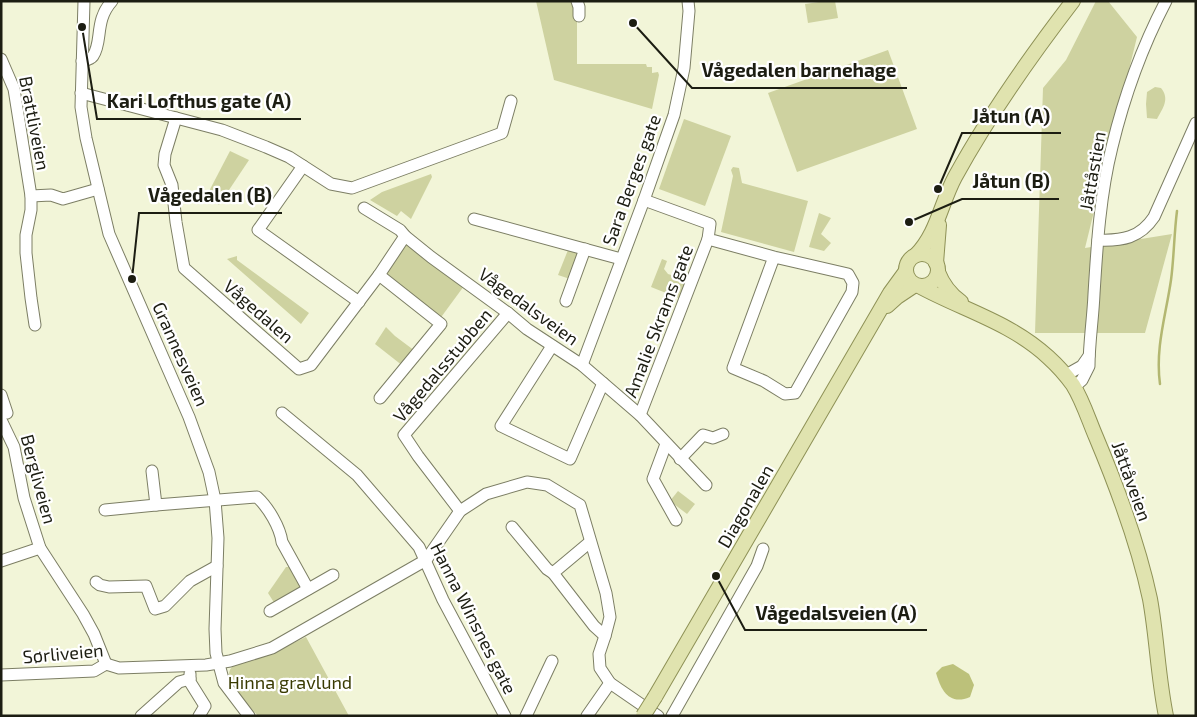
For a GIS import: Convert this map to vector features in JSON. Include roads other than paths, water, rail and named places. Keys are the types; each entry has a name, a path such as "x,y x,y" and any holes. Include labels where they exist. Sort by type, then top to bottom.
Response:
{"main road":[{"path":"940,214 937,268 934,280 931,283 917,286 909,280 906,271 908,261 916,255 930,238 940,214 955,178 1004,96 1073,1"},
{"path":"916,255 926,254 934,259 937,268"},
{"name":"Jåttåveien","path":"937,268 942,283 954,297 974,311"},
{"name":"Diagonalen","path":"643,716 877,316 906,271"},
{"name":"Jåttåveien","path":"917,286 974,311 1020,335 1048,356 1066,375 1074,387 1106,461 1138,555 1151,605 1166,716"},
{"name":"Diagonalen","path":"877,316 897,297 917,286"}],"street":[{"name":"Grannesveien","path":"84,1 82,93 85,133 109,234 189,416 207,465 215,500 218,538 215,647 224,683 249,716"},
{"path":"82,61 88,60 93,55 102,16 112,1"},
{"path":"576,1 579,7 579,16"},
{"name":"Sara Berges gate","path":"582,365 674,115 684,68 689,11 688,1"},
{"name":"Jåttåstien","path":"1074,387 1082,380 1090,366 1089,356 1098,240 1114,139 1136,68 1153,26 1166,1"},
{"name":"Brattliveien","path":"1,59 14,89 31,196 26,248 30,298 35,325"},
{"path":"82,93 245,138 289,157 331,184 352,188 502,133 511,101"},
{"name":"Vågedalen","path":"176,118 165,154 164,164 172,185 182,265 299,369 311,365 379,275 405,236"},
{"path":"1098,240 1125,240 1133,237 1149,225 1196,123"},
{"path":"303,166 258,230 359,302"},
{"name":"Brattliveien","path":"31,196 51,195 63,199 98,189"},
{"path":"644,200 710,224 708,239 848,274 853,283 852,292 795,393 785,394 764,381 733,368 774,257"},
{"name":"Vågedalsveien","path":"364,208 400,230 405,236 527,329 582,365 640,415 706,485"},
{"path":"474,219 621,258"},
{"name":"Amalie Skrams gate","path":"640,415 708,239"},
{"path":"566,301 585,249"},
{"path":"379,275 441,324 380,398"},
{"name":"Vågedalsstubben","path":"460,511 404,436 508,313"},
{"path":"552,346 501,426 570,459 603,383"},
{"path":"1066,375 1082,366 1089,356"},
{"name":"Bergliveien","path":"1,396 4,417 14,446 24,498 40,548 83,614 94,634 106,664"},
{"name":"Hanna Winsnes gate","path":"282,413 357,475 419,547 443,600 506,716"},
{"path":"680,459 703,435 713,438 723,434"},
{"path":"666,444 653,479 676,520"},
{"path":"152,471 156,505"},
{"path":"426,560 460,511 478,498 492,492 527,482 547,485 580,505 606,593 610,616 598,654 598,661 605,678 610,683 658,716"},
{"path":"105,510 257,497 263,502 281,534 282,542 291,561 308,589"},
{"path":"512,527 547,569 553,573 594,626 605,636"},
{"path":"553,573 590,542"},
{"name":"Bergliveien","path":"1,561 40,548"},
{"path":"672,716 757,566 763,549"},
{"name":"Sørliveien","path":"1,675 94,671 106,664 119,668 190,667 218,663 272,648 426,560"},
{"path":"96,582 100,586 108,587 146,586 155,609 165,606 190,581 217,566"},
{"path":"270,611 334,575"},
{"name":"Hanna Winsnes gate","path":"526,716 552,661"},
{"path":"190,667 190,679 205,706 199,716"},
{"path":"141,716 179,682 190,679"},
{"path":"587,716 610,683"}],"waterway":[{"path":"1160,384 1160,345 1171,280 1177,211"}],"place":[{"name":"Vågedalen barnehage","path":"633,23"},
{"name":"Kari Lofthus gate (A)","path":"82,27"},
{"name":"Jåtun (A)","path":"938,189"},
{"name":"Jåtun (B)","path":"909,222"},
{"name":"Vågedalen (B)","path":"132,279"},
{"name":"Vågedalsveien (A)","path":"716,576"}],"park label":[{"name":"Hinna gravlund","path":"290,682"}]}
